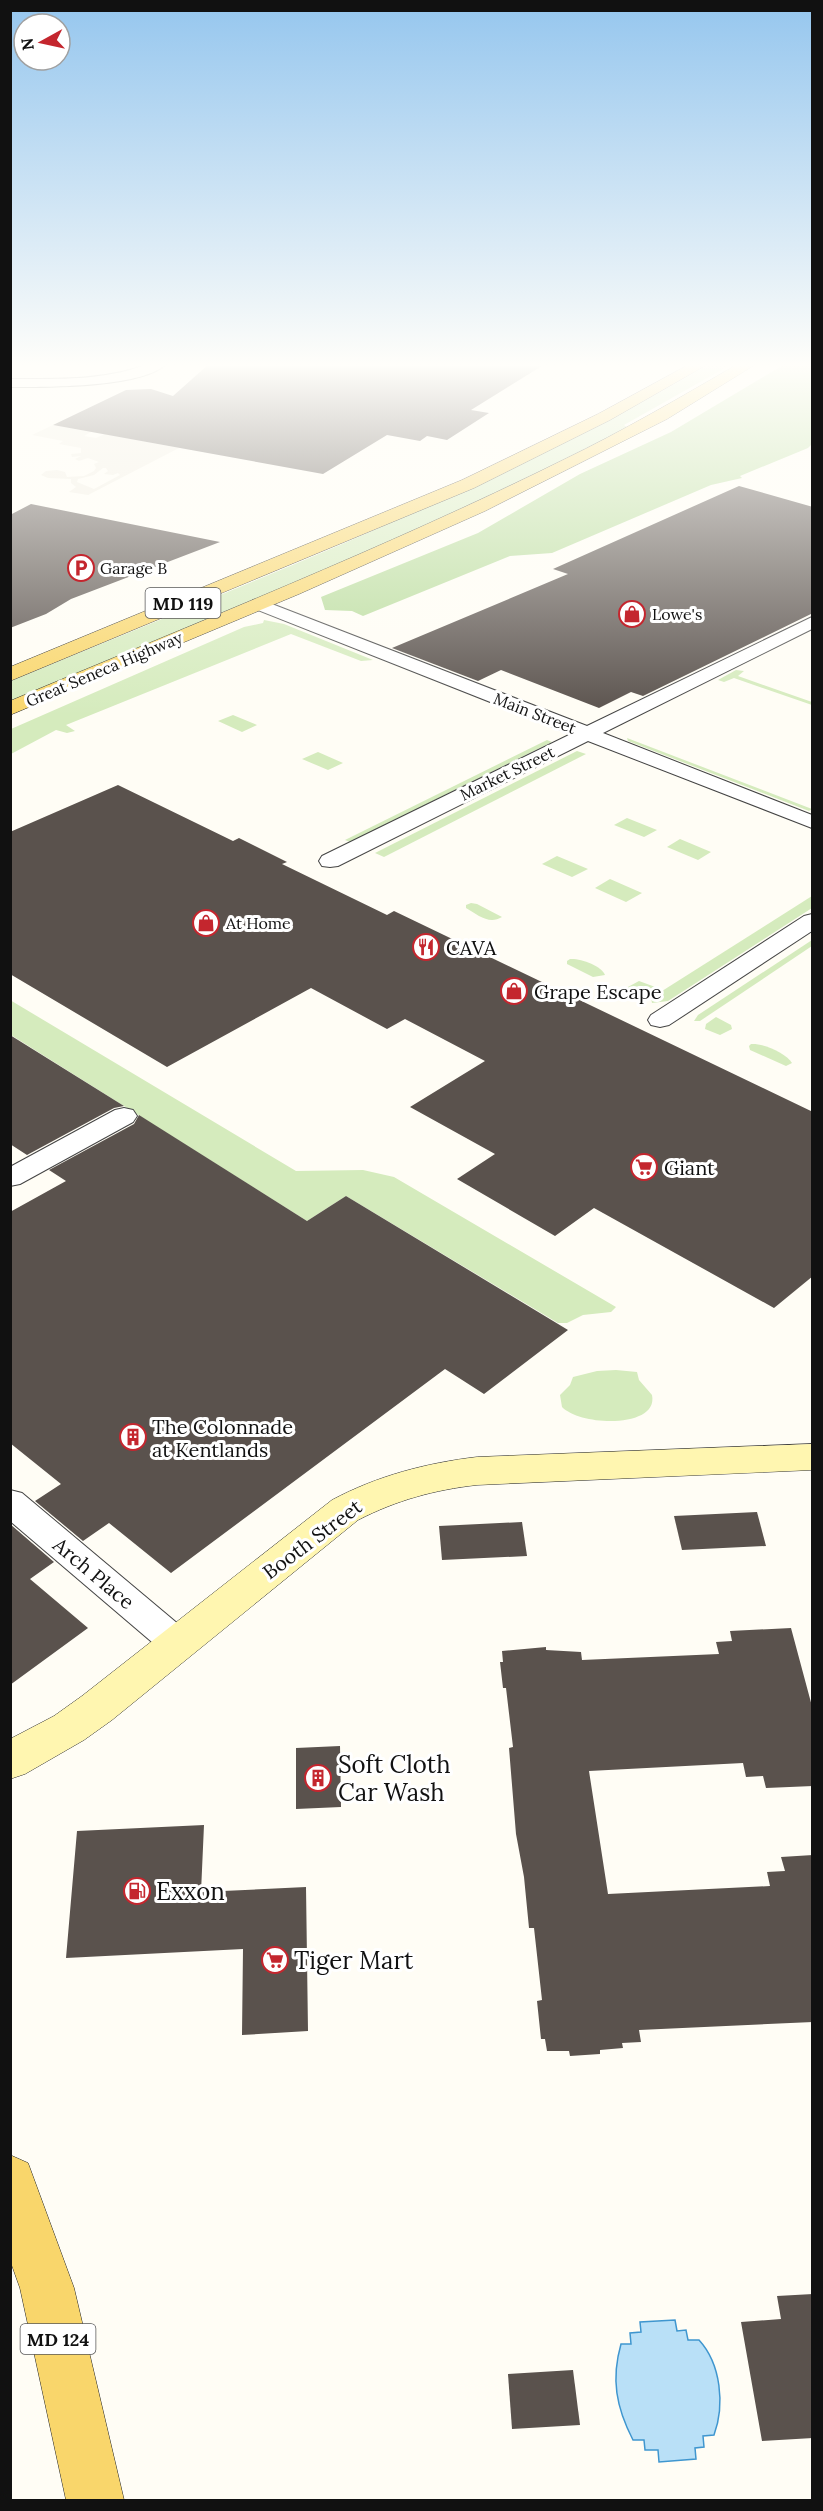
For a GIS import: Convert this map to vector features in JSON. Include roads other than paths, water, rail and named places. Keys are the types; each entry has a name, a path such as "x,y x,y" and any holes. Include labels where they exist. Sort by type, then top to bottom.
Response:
{"main road":[{"name":"Great Seneca Highway","path":"10,675 474,481"},
{"name":"Great Seneca Highway","path":"10,709 461,516 534,481"},
{"name":"MD 124","path":"10,2181 47,2288 95,2500"}],"street":[{"name":"Main Street","path":"258,604 813,822"},
{"name":"Market Street","path":"330,861 813,622"},
{"path":"660,1020 813,921"},
{"path":"10,1178 124,1116"},
{"name":"Booth Street","path":"10,1761 69,1728 97,1708 345,1510 369,1496 398,1485 424,1478 477,1471 813,1457"},
{"name":"Arch Place","path":"10,1502 178,1644"}],"water":[{"path":"675,2320 677,2331 686,2330 688,2340 699,2340 712,2361 719,2385 719,2411 714,2435 703,2436 704,2447 695,2448 696,2459 659,2462 658,2450 645,2450 644,2440 633,2440 627,2428 619,2404 616,2369 621,2344 631,2344 630,2333 641,2332 640,2322"}],"place":[{"name":"Garage B","path":"81,568"},
{"name":"Lowe's","path":"632,614"},
{"name":"At Home","path":"206,923"},
{"name":"CAVA","path":"426,947"},
{"name":"Grape Escape","path":"514,991"},
{"name":"Giant","path":"644,1167"},
{"name":"The Colonnade at Kentlands","path":"133,1437"},
{"name":"Soft Cloth Car Wash","path":"318,1778"},
{"name":"Exxon","path":"137,1891"},
{"name":"Tiger Mart","path":"275,1960"}]}
